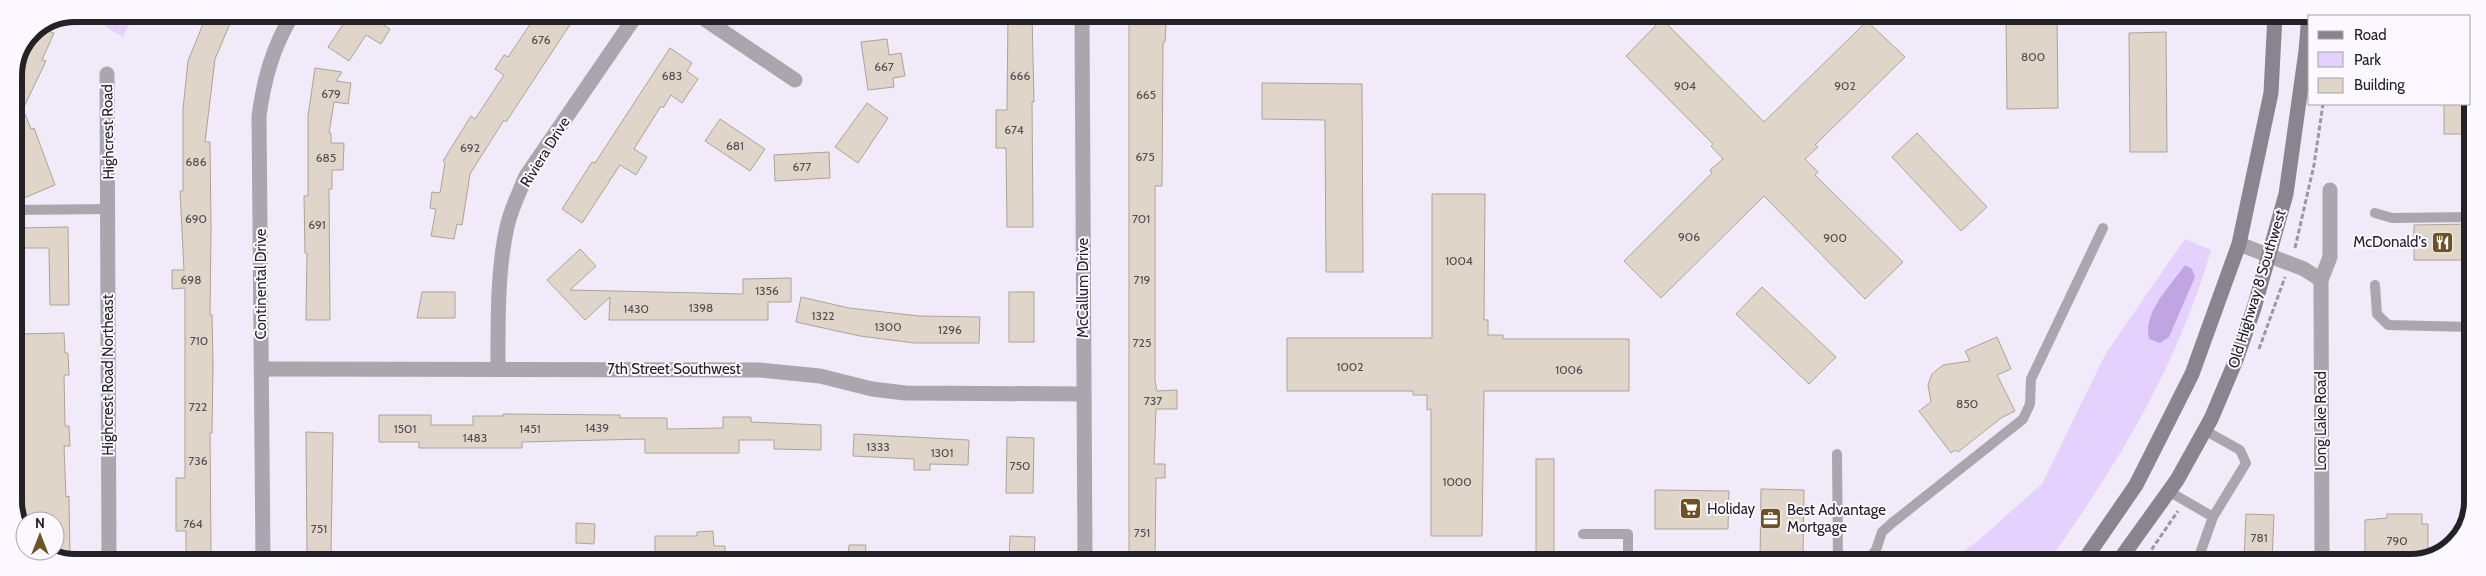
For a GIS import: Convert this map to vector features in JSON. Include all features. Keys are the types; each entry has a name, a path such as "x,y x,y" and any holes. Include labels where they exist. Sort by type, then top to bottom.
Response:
{"street":[{"name":"Continental Drive","path":"263,554 259,116 264,83 272,54 289,22"},
{"name":"Riviera Drive","path":"498,369 502,262 508,223 517,198 526,176 632,22"},
{"path":"709,22 795,80"},
{"name":"McCallum Drive","path":"1082,22 1085,554"},
{"name":"Old Highway 8 Southwest","path":"2089,554 2136,485 2192,374 2239,244 2271,93 2275,22"},
{"name":"Old Highway 8 Southwest","path":"2124,554 2170,492 2204,430 2236,360 2269,257 2286,194 2308,27"},
{"name":"Highcrest Road","path":"107,74 108,190"},
{"name":"Highcrest Road Northeast","path":"108,190 109,554"},
{"name":"Long Lake Road","path":"2322,554 2321,280 2330,257 2330,190"},
{"path":"2239,244 2304,269 2321,280"},
{"name":"7th Street Southwest","path":"262,369 760,370 820,376 872,389 905,393 1084,394"}],"lane":[{"path":"22,210 109,209"},
{"path":"2375,213 2392,218 2463,217"},
{"path":"1873,554 1876,550 1882,532 2023,419 2028,412 2031,379 2103,228"},
{"path":"2375,285 2377,314 2388,325 2464,327"},
{"path":"2200,554 2212,517 2246,463 2240,450 2204,430"},
{"path":"1837,454 1838,554"},
{"path":"2170,492 2212,517"},
{"path":"1583,534 1628,534 1628,554"}],"green space":[{"path":"105,22 130,22 123,37 106,27"},
{"path":"2185,239 2211,250 2181,335 2163,375 2122,451 2054,554 1960,554 2042,484 2106,353"}],"shaded area":[{"path":"2185,265 2192,269 2195,277 2169,337 2160,343 2149,339 2148,329 2154,309"}],"building":[{"path":"204,22 231,22 215,59 205,142 210,142 210,315 212,315 213,365 212,433 210,433 211,554 186,554 186,531 176,531 176,478 185,478 185,288 172,289 172,270 184,270 180,191 183,191 183,109 188,61"},
{"path":"345,22 379,22 390,29 381,44 366,35 349,61 328,47"},
{"path":"532,22 572,22 506,122 504,120 470,174 462,225 457,224 454,239 431,236 436,209 430,208 432,192 440,193 445,163 443,161 471,116 475,119 504,75 495,69 504,55 508,57"},
{"path":"1008,22 1032,22 1033,227 1007,227 1006,148 996,148 996,110 1007,110"},
{"path":"1129,22 1154,22 1154,24 1166,24 1165,42 1163,42 1162,186 1155,186 1155,381 1157,391 1177,390 1177,409 1156,409 1154,464 1165,464 1165,478 1156,478 1155,554 1129,554"},
{"path":"1659,22 1665,22 1764,122 1868,22 1905,57 1815,145 1818,147 1805,159 1818,172 1815,175 1903,262 1865,299 1764,196 1661,298 1624,261 1712,173 1710,170 1723,159 1711,146 1713,144 1626,56"},
{"path":"2006,22 2057,22 2058,108 2007,109"},
{"path":"47,30 54,33 42,60 46,61 23,109 31,129 34,128 55,185 22,199 22,76 31,46"},
{"path":"2166,32 2167,152 2130,152 2129,33"},
{"path":"887,39 889,55 901,53 905,76 893,78 894,87 868,90 861,42"},
{"path":"670,48 692,63 687,71 698,79 682,103 671,95 663,108 661,106 634,149 647,157 636,175 620,165 582,223 562,209 592,162 595,163"},
{"path":"315,68 342,72 336,81 351,83 348,104 334,102 329,133 331,133 331,143 344,143 343,170 332,170 332,189 329,189 330,320 306,320 307,253 305,253 304,196 308,196 308,116"},
{"path":"1262,83 1362,84 1363,272 1326,272 1325,120 1262,119"},
{"path":"867,103 888,118 858,163 835,147"},
{"path":"2444,105 2463,105 2463,134 2444,134"},
{"path":"720,119 765,149 750,171 705,141"},
{"path":"1917,133 1987,207 1961,231 1892,157"},
{"path":"829,152 830,178 775,181 774,155"},
{"path":"1432,194 1485,194 1484,320 1488,320 1488,335 1503,335 1503,339 1629,339 1629,391 1484,391 1482,536 1431,536 1431,409 1427,410 1427,395 1413,395 1413,391 1287,391 1287,338 1432,338"},
{"name":"McDonald's","path":"2463,224 2463,260 2414,260 2414,225"},
{"path":"68,227 69,305 50,305 49,248 22,248 22,228"},
{"path":"580,249 596,266 570,290 743,294 743,279 791,278 791,302 768,302 768,320 609,320 610,297 585,320 547,280"},
{"path":"1762,287 1836,357 1809,384 1736,314"},
{"path":"422,292 455,292 455,318 417,318"},
{"path":"1009,292 1034,292 1034,342 1009,342"},
{"path":"801,297 849,308 919,316 980,317 979,343 914,343 860,336 796,322"},
{"path":"64,333 65,353 68,353 69,375 64,375 65,426 69,426 70,446 64,446 66,497 69,496 70,553 65,552 65,511 24,511 23,334"},
{"path":"1997,337 2011,369 1997,375 2015,411 2001,418 1958,452 1956,450 1951,453 1919,411 1931,402 1928,385 1932,374 1943,365 1970,361 1965,351"},
{"path":"503,414 620,415 620,418 667,418 667,429 723,428 723,417 751,417 751,422 821,425 821,450 774,449 774,440 739,440 739,453 645,453 645,439 522,442 522,448 419,448 419,442 379,442 379,415 431,415 431,425 473,425 473,416 503,416"},
{"path":"306,432 333,433 331,552 307,552"},
{"path":"854,434 969,440 968,465 930,464 930,470 914,470 914,459 853,456"},
{"path":"1007,437 1034,438 1033,493 1006,493"},
{"path":"1536,459 1554,459 1554,554 1536,554"},
{"path":"1761,489 1804,490 1803,553 1760,554"},
{"path":"1655,490 1729,491 1728,529 1655,529"},
{"path":"2246,514 2274,515 2272,554 2244,554"},
{"path":"2387,514 2422,514 2422,524 2428,524 2428,550 2410,554 2365,554 2365,520 2387,518"},
{"path":"576,523 595,524 594,544 576,543"},
{"path":"713,531 714,546 725,546 725,554 655,554 655,536 697,536 697,532"},
{"path":"1010,536 1035,537 1034,554 1009,554"},
{"path":"849,545 866,545 865,554 848,554"}],"place":[{"name":"McDonald's","path":"2443,242"},
{"name":"Holiday","path":"1691,509"},
{"name":"Best Advantage Mortgage","path":"1771,519"}]}
